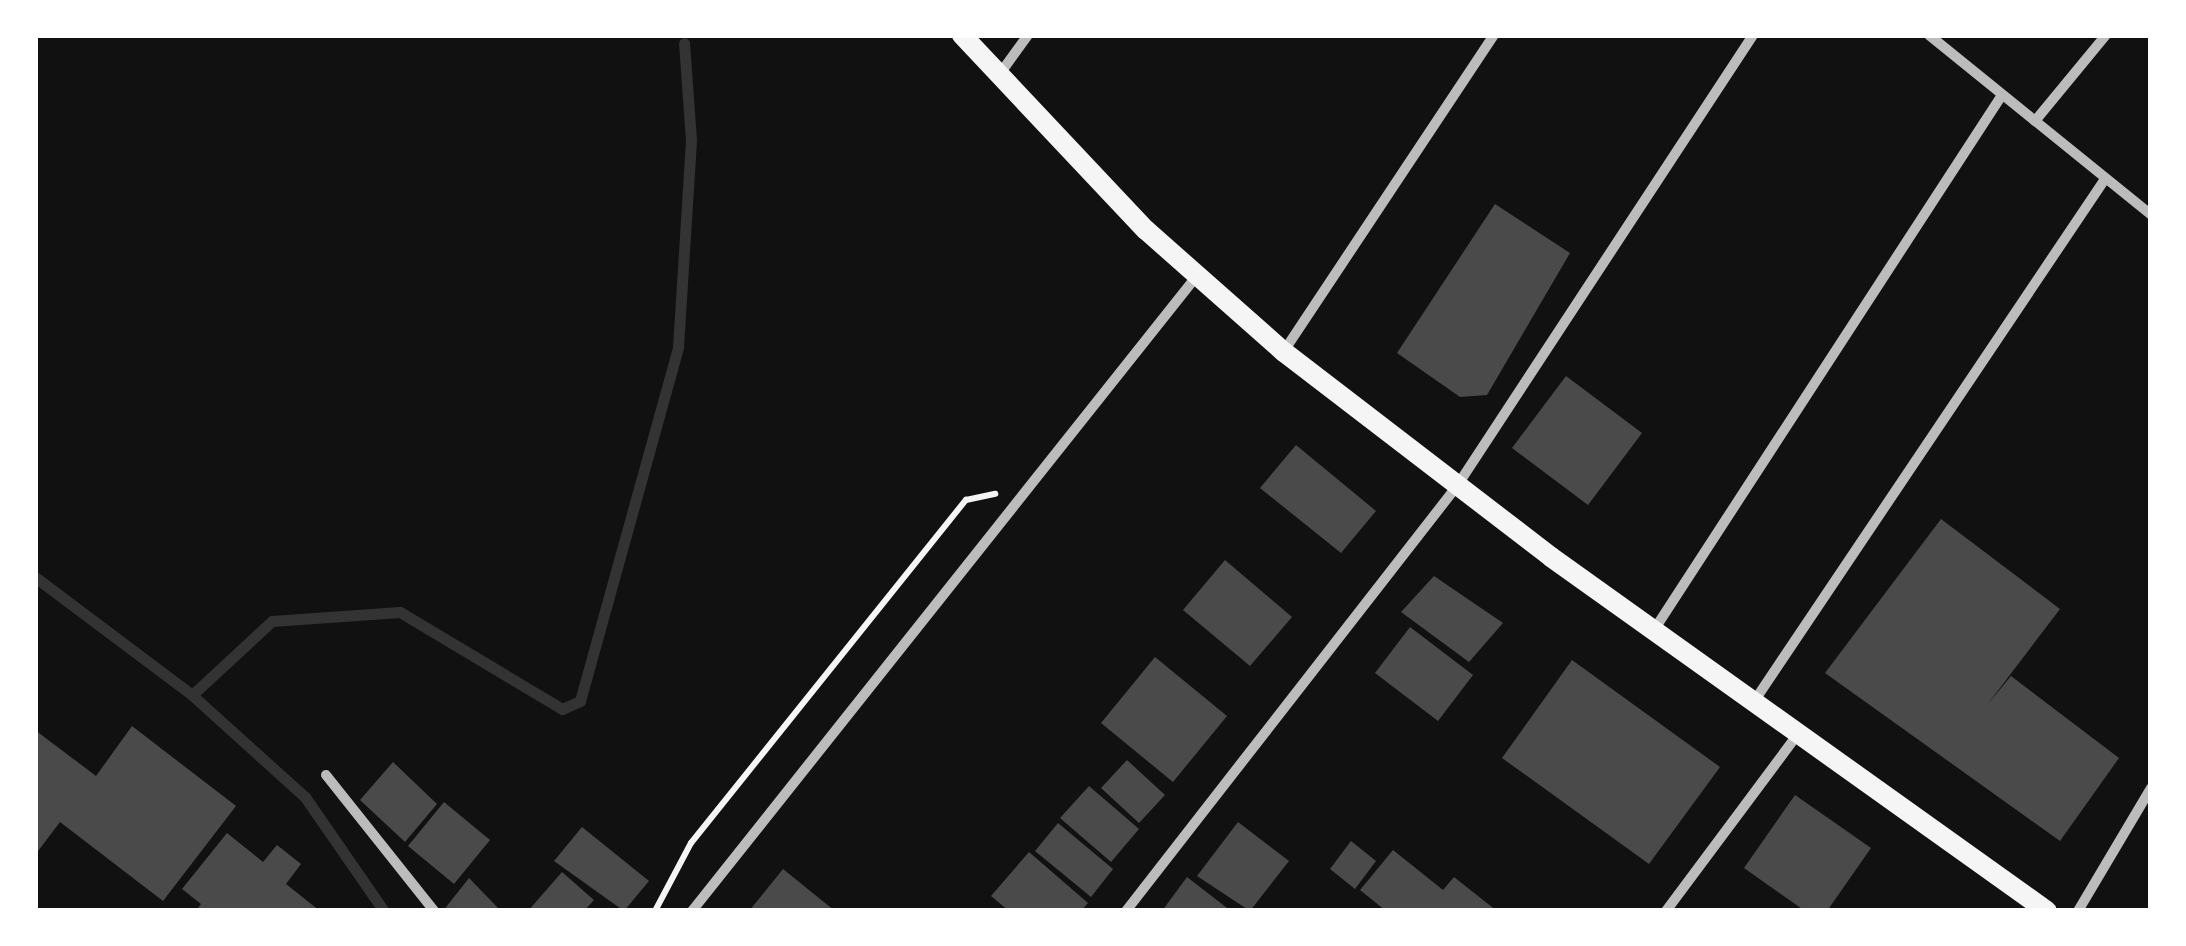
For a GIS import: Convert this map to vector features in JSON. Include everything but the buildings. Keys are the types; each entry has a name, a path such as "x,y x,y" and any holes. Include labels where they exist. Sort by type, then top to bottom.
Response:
{"main road":[{"path":"962,35 1196,277 1284,352 1654,631 2046,911"}],"street":[{"path":"999,76 1028,35"},
{"path":"1284,352 1494,35"},
{"path":"1126,911 1457,486 1753,35"},
{"path":"1929,35 2151,215"},
{"path":"2036,121 2106,35"},
{"path":"1654,631 2002,95"},
{"path":"1753,703 2106,178"},
{"path":"692,911 1196,277"},
{"path":"1666,911 1798,734"},
{"path":"326,774 434,911"},
{"path":"2078,911 2151,788"}],"path":[{"path":"655,911 691,843 966,500 1026,488"}],"waterway":[{"path":"192,695 272,621 400,612 562,709 580,701 678,347 691,140 684,43"},
{"path":"35,577 192,695 305,797 384,911"}]}
